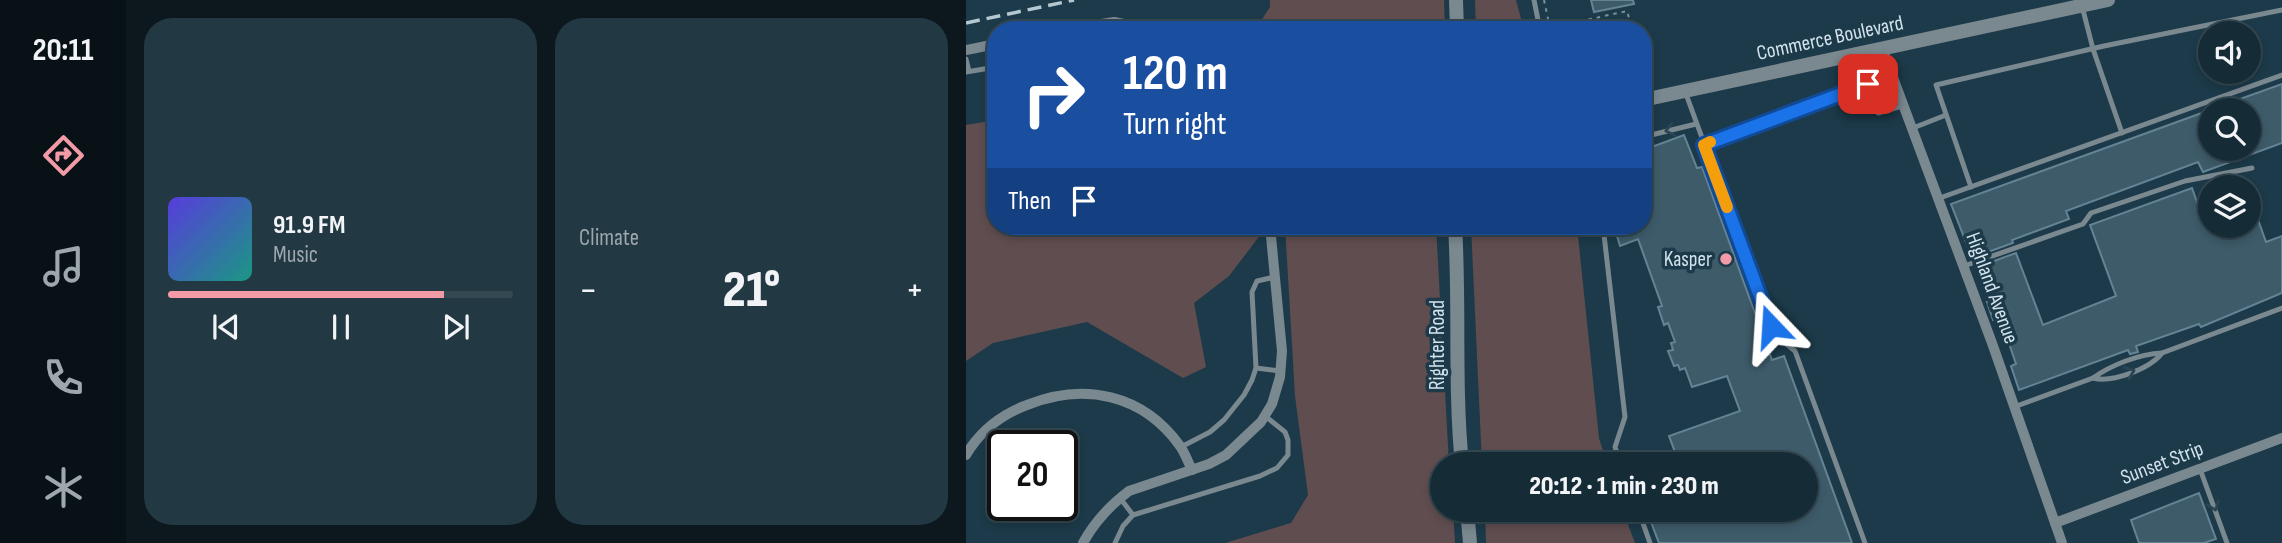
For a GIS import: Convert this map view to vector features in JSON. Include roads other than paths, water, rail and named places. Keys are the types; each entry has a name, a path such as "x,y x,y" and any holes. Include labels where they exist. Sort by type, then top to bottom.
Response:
{"street":[{"path":"1456,0 1457,21"},
{"name":"Commerce Boulevard","path":"1652,98 2108,0"},
{"path":"966,50 987,46"},
{"name":"Highland Avenue","path":"1882,48 1910,129 1964,266 2062,543"},
{"path":"1083,543 1097,519 1129,491 1192,470 1226,455 1245,439 1265,416 1272,404 1282,351 1271,235"},
{"name":"Righter Road","path":"1455,235 1461,452"},
{"path":"966,455 998,418 1016,409 1054,396 1107,394 1140,410 1164,428 1181,447 1192,470"},
{"name":"Sunset Strip","path":"2055,523 2282,438"},
{"path":"1468,522 1470,543"}],"lane":[{"path":"1534,0 1538,21"},
{"path":"2082,5 2093,49 2122,133"},
{"path":"1971,187 1936,85 2282,10"},
{"path":"966,59 968,72 987,69"},
{"path":"1937,199 2282,75"},
{"path":"1704,145 1868,84 1878,113 1902,106"},
{"path":"1685,91 1771,326 1798,357 1866,543"},
{"path":"1910,129 1946,115"},
{"path":"1652,135 1696,124"},
{"path":"1964,266 2083,224 2091,213 2114,205 2185,181 2252,168"},
{"path":"1604,235 1625,417 1615,447 1617,452"},
{"path":"1181,447 1210,432 1224,420 1244,395 1256,368 1251,292 1257,281 1275,276"},
{"path":"2014,407 2093,378 2103,371 2149,353 2162,353 2282,308"},
{"path":"2093,378 2106,381 2152,364 2162,353"},
{"path":"1256,368 1280,371"},
{"path":"1115,543 1133,515 1261,476 1277,468 1288,455 1288,440 1285,432 1265,416"},
{"path":"2200,469 2227,543"},
{"path":"1120,498 1133,515"},
{"path":"1643,522 1650,543"}],"railway":[{"path":"966,23 1074,0"}],"place":[{"name":"Kasper","path":"1726,259"}]}
